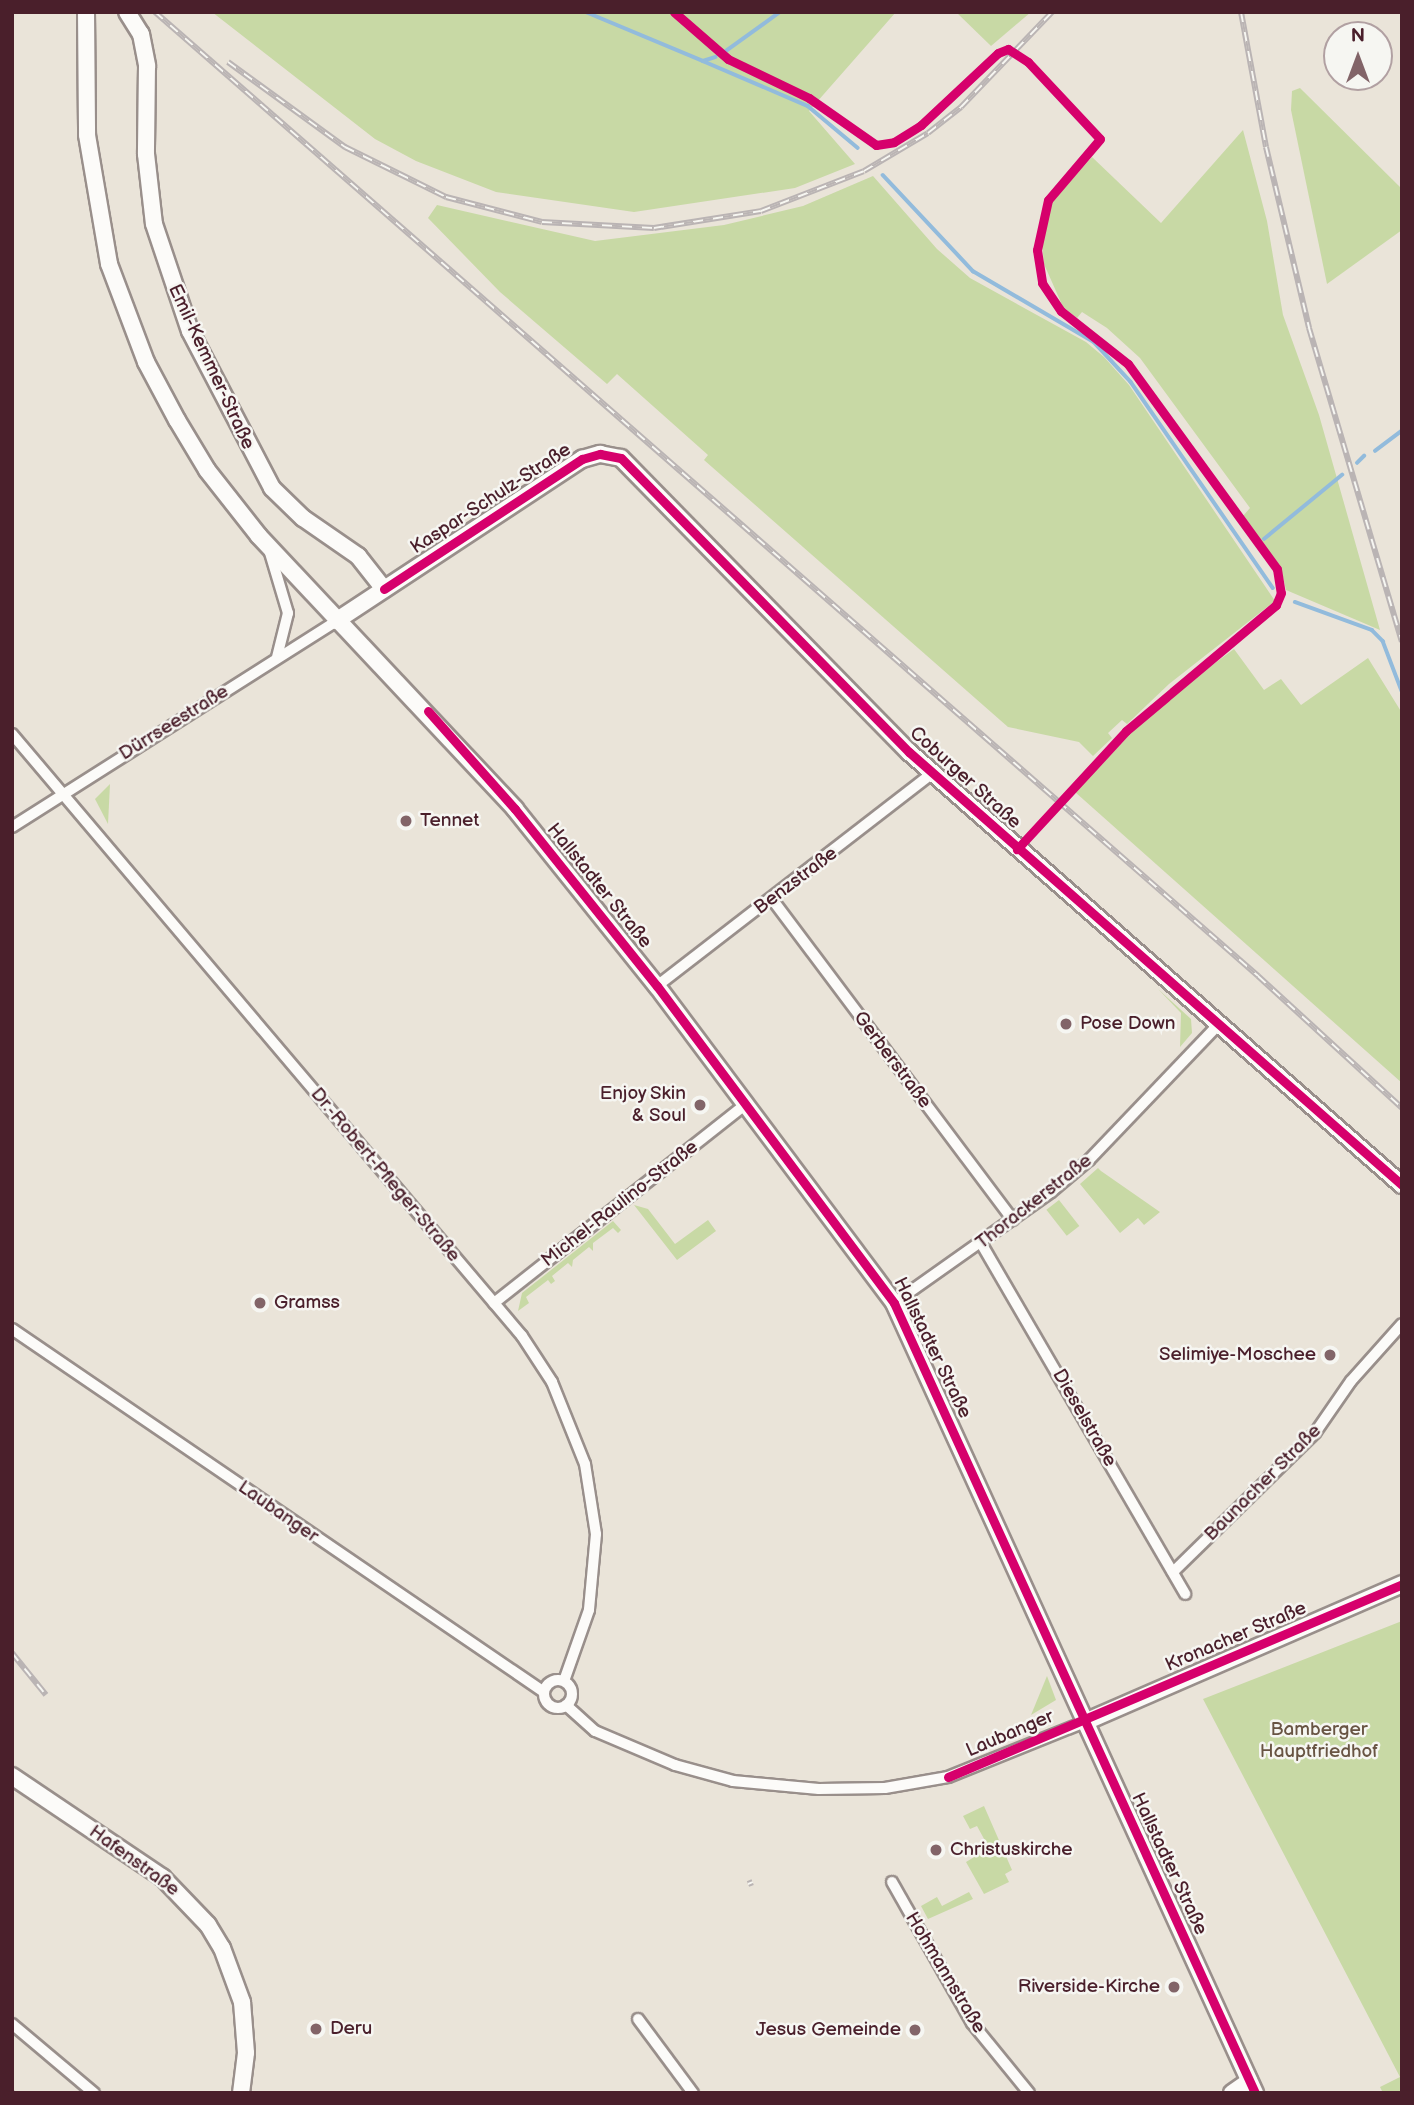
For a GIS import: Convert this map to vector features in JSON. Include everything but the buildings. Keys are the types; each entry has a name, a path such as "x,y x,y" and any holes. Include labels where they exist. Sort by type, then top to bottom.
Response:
{"street":[{"name":"Hallstadter Straße","path":"86,12 91,175 110,264 154,379 207,470 268,546 337,621 428,711 498,790 657,986 894,1303 1252,2087"},
{"name":"Emil-Kemmer-Straße","path":"127,12 145,47 146,154 154,224 190,331 272,488 303,518 358,556 384,589"},
{"name":"Kaspar-Schulz-Straße","path":"337,621 582,459 600,454 621,458"},
{"name":"Coburger Straße","path":"621,458 933,773 1402,1185"},
{"path":"268,546 288,613 277,657"},
{"name":"Dürrseestraße","path":"12,827 337,621"},
{"name":"Dr.-Robert-Pfleger-Straße","path":"12,734 494,1303 552,1382 588,1476 596,1534 594,1579 581,1643 564,1681"},
{"name":"Benzstraße","path":"657,986 933,773"},
{"name":"Gerberstraße","path":"772,899 1013,1220"},
{"name":"Thorackerstraße","path":"894,1303 1013,1220 1094,1155 1219,1024"},
{"name":"Michel-Raulino-Straße","path":"494,1303 746,1104"},
{"name":"Dieselstraße","path":"981,1243 1185,1594"},
{"name":"Baunacher Straße","path":"1173,1572 1315,1433 1351,1381 1402,1324"},
{"name":"Laubanger","path":"12,1329 544,1692 553,1707 566,1705 607,1737 675,1765 733,1781 819,1789 885,1788 948,1777 1084,1722"},
{"name":"Kronacher Straße","path":"1084,1722 1402,1584"},
{"path":"544,1692 549,1682 564,1681 572,1692 566,1705"},
{"name":"Hafenstraße","path":"12,1776 162,1877 208,1925 222,1948 242,2002 246,2053 241,2093"},
{"name":"Hohmannstraße","path":"892,1882 947,1983 1029,2093"},
{"path":"638,2019 693,2093"},
{"path":"12,2024 94,2093"},
{"path":"1232,2093 1252,2087"}],"green space":[{"path":"212,12 896,12 809,111 855,164 795,188 634,212 496,192 416,161 375,139"},
{"path":"956,12 1031,12 991,46"},
{"path":"1300,88 1402,189 1402,230 1327,284 1291,110 1292,91"},
{"path":"1243,130 1267,221 1283,315 1319,415 1380,630 1286,590 1281,568 1243,516 1250,508 1140,358 1107,328 1082,312 1077,318 1063,307 1044,264 1042,243 1051,203 1092,157 1161,223"},
{"path":"873,176 937,249 970,278 1086,342 1104,357 1129,385 1275,601 1169,684 1127,724 1122,720 1108,733 1112,738 1093,756 1079,742 1008,727 704,460 708,455 617,374 607,384 500,292 428,218 437,205 595,241 724,225 803,206"},
{"path":"1234,649 1264,690 1281,679 1301,705 1368,658 1402,713 1402,1083 1075,792 1157,706"},
{"path":"110,784 108,824 95,799"},
{"path":"1158,989 1191,1019 1192,1033 1180,1047 1181,1013"},
{"path":"1098,1168 1160,1212 1144,1225 1138,1218 1120,1233 1080,1184"},
{"path":"1059,1200 1079,1226 1067,1236 1046,1210"},
{"path":"634,1205 648,1209 675,1244 708,1220 716,1231 677,1260"},
{"path":"613,1221 621,1230 618,1233 613,1228 593,1243 593,1251 589,1247 573,1260 572,1267 568,1263 552,1276 555,1281 551,1284 548,1280 526,1297 529,1303 518,1311 522,1293"},
{"name":"Bamberger Hauptfriedhof","path":"1402,1621 1402,2093 1383,2093 1380,2087 1400,2077 1203,1699"},
{"path":"1047,1676 1056,1700 1031,1715"},
{"path":"1034,1720 1037,1727 995,1745 992,1738"},
{"path":"984,1806 1012,1870 1005,1874 1009,1882 984,1894 966,1862 989,1848 977,1826 970,1829 963,1816"},
{"path":"969,1892 973,1899 928,1919 921,1906 937,1897 942,1906"}],"waterway":[{"path":"586,12 703,61 715,57"},
{"path":"726,51 780,12"},
{"path":"703,61 808,106 858,148"},
{"path":"883,175 973,271 1094,342 1131,382 1273,588"},
{"path":"1375,451 1402,431"},
{"path":"1357,463 1364,456"},
{"path":"1264,539 1342,475"},
{"path":"1295,602 1372,630 1383,641 1402,691"}],"railway":[{"path":"155,12 1258,976 1402,1108"},
{"path":"228,62 345,147 446,197 542,222 654,228 761,211 864,171 928,133 961,107 1052,12"},
{"path":"1241,12 1266,147 1309,328 1402,642"},
{"path":"12,1653 46,1695"},
{"path":"748,1884 753,1882"}],"cycle path":[{"path":"674,12 728,59 809,98 876,145 894,142 921,125 998,53 1008,49 1028,62 1100,139 1048,200 1037,250 1042,283 1061,311 1128,364 1277,569 1281,593 1276,605 1126,731 1017,849"},
{"path":"384,589 582,459 600,454 621,458 909,752 1402,1185"},
{"path":"428,711 515,809 657,986 894,1303 1255,2093"},
{"path":"948,1777 1402,1584"}],"place":[{"name":"Tennet","path":"406,821"},
{"name":"Pose Down","path":"1066,1024"},
{"name":"Enjoy Skin & Soul","path":"700,1105"},
{"name":"Gramss","path":"260,1303"},
{"name":"Selimiye-Moschee","path":"1330,1355"},
{"name":"Christuskirche","path":"936,1850"},
{"name":"Riverside-Kirche","path":"1174,1987"},
{"name":"Deru","path":"316,2029"},
{"name":"Jesus Gemeinde","path":"915,2030"}]}
